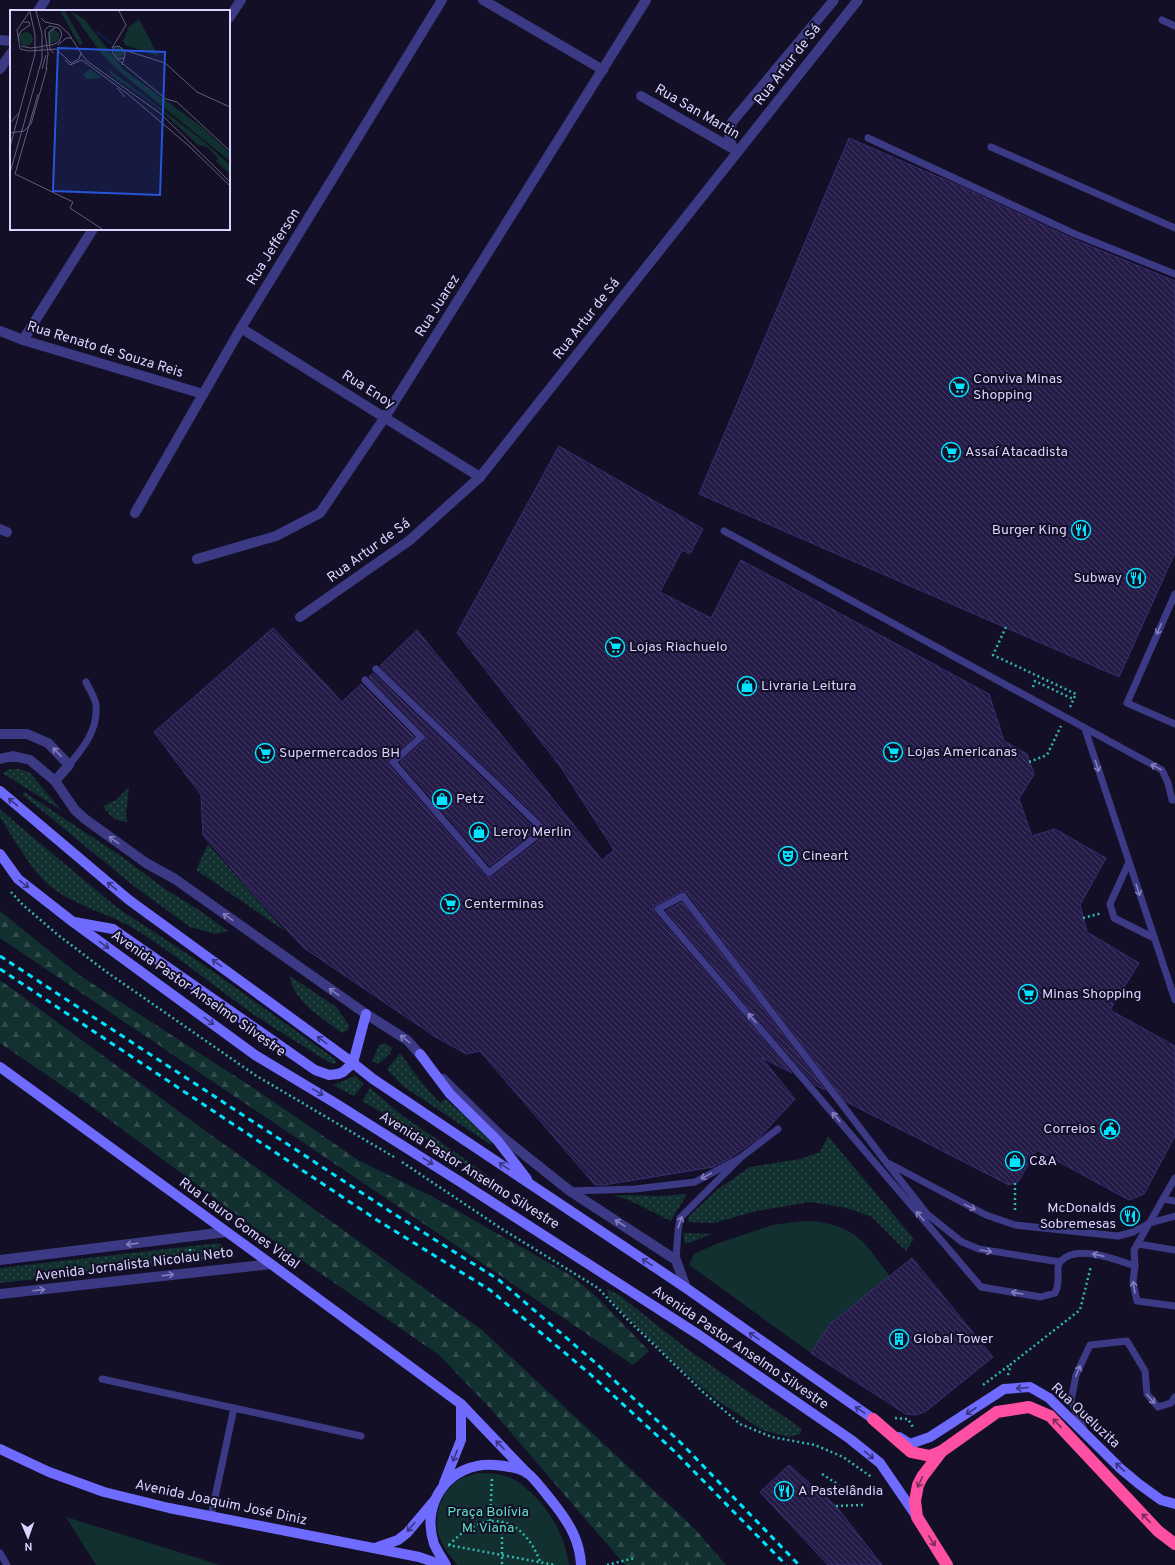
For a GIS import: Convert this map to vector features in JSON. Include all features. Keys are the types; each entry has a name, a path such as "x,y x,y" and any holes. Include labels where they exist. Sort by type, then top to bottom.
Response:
{"highway":[{"path":"947,1565 917,1516 914,1501 918,1485 922,1477 942,1452 997,1412 1029,1407 1050,1416 1158,1531 1175,1544"},
{"path":"873,1419 911,1452 930,1456 942,1452"}],"main road":[{"name":"Avenida Pastor Anselmo Silvestre","path":"0,791 129,900 373,1079 686,1288 910,1444 930,1438"},
{"name":"Avenida Pastor Anselmo Silvestre","path":"0,854 18,879 72,922 255,1055 335,1103 462,1183 699,1335 850,1439 880,1463 917,1516"},
{"path":"72,922 113,929 315,1070 329,1075 343,1072 353,1063 366,1014"},
{"path":"420,1054 450,1094 497,1140 532,1185"},
{"name":"Rua Lauro Gomes Vidal","path":"0,1067 461,1404 527,1473 565,1518 578,1545 581,1565"},
{"name":"Rua Queluzita","path":"930,1438 1004,1389 1030,1387 1049,1398 1121,1469 1139,1484 1161,1500 1175,1504"},
{"path":"446,1565 434,1545 431,1515 460,1440 461,1404"},
{"name":"Avenida Joaquim José Diniz","path":"0,1449 49,1472 104,1492 169,1508 419,1557 442,1565"},
{"path":"444,1484 458,1472 486,1465 514,1468 527,1473"},
{"path":"375,1548 398,1540 407,1533 437,1498"}],"street":[{"path":"39,10 45,0"},
{"path":"230,16 241,0"},
{"name":"Rua Jefferson","path":"135,513 241,328 442,0"},
{"path":"483,0 603,70"},
{"name":"Rua Juarez","path":"197,559 276,536 320,513 385,417 646,0"},
{"name":"Rua Artur de Sá","path":"735,150 729,138 732,122 834,0"},
{"name":"Rua Artur de Sá","path":"300,617 410,540 480,477 735,150 858,0"},
{"path":"0,40 10,41"},
{"path":"0,68 10,54"},
{"name":"Rua San Martin","path":"641,96 735,150"},
{"path":"23,340 92,230"},
{"name":"Rua Enoy","path":"241,328 480,477"},
{"name":"Rua Renato de Souza Reis","path":"0,331 23,340 203,394"},
{"path":"0,734 27,734 48,743 69,765 55,781"},
{"path":"0,759 13,756 30,760 55,781 75,810 85,819 146,863 176,879 366,1014 407,1040 466,1103 501,1136 570,1191 676,1260"},
{"name":"Avenida Jornalista Nicolau Neto","path":"0,1260 226,1232"},
{"name":"Avenida Pastor Anselmo Silvestre","path":"676,1260 686,1288"},
{"name":"Avenida Jornalista Nicolau Neto","path":"0,1294 271,1264"}],"lane":[{"path":"1162,20 1175,26"},
{"path":"868,138 1075,234 1175,274"},
{"path":"991,146 1175,228"},
{"path":"724,531 1064,718 1162,770 1174,800"},
{"path":"1175,594 1127,702 1175,724"},
{"path":"366,680 421,736 393,762 489,873 544,830 376,669"},
{"path":"69,765 86,745 95,723 96,703 86,682"},
{"path":"1085,729 1175,1000"},
{"path":"1129,862 1110,904 1114,918 1154,938"},
{"path":"1060,1262 1058,1267 1059,1281 1055,1292 1048,1295 1041,1297 981,1287 658,910 683,896 886,1162 928,1214 962,1242 979,1250 1060,1262 1072,1255 1094,1253 1135,1266"},
{"path":"676,1260 680,1218 740,1158 778,1129"},
{"path":"570,1191 635,1188 695,1182 740,1158"},
{"path":"886,1162 980,1212 1015,1225 1118,1236 1175,1216"},
{"path":"1175,1178 1134,1250 1135,1266 1133,1282 1137,1301 1175,1306"},
{"path":"1163,1199 1175,1201"},
{"path":"1138,1244 1175,1250"},
{"path":"1086,1434 1071,1401 1076,1375 1090,1345 1127,1341 1145,1371 1147,1394 1158,1407 1171,1403 1175,1397"},
{"path":"102,1379 361,1436"},
{"path":"211,1516 234,1408"},
{"path":"0,1553 7,1565"}],"path":[{"path":"1006,627 993,655 1076,694 1047,755 1029,762"},
{"path":"1040,690 1032,687 1035,681 1073,699"},
{"path":"9,890 23,905 58,935 108,973 255,1075 397,1159 502,1230 598,1288 624,1316 704,1393 740,1424 772,1437 815,1445 843,1457 872,1477 877,1483"},
{"path":"1083,918 1112,910"},
{"path":"1015,1183 1015,1225"},
{"path":"1004,1389 1011,1364 1080,1310 1094,1253"},
{"path":"894,1418 908,1419 918,1435"},
{"path":"822,1474 839,1485"},
{"path":"490,1521 492,1478"},
{"path":"836,1506 862,1504"},
{"path":"540,1562 532,1545 518,1528 502,1522 490,1521 468,1528 458,1534 448,1545 555,1565"},
{"path":"502,1522 502,1565"},
{"path":"607,1565 634,1558"}],"green space":[{"path":"10,769 20,769 30,773 61,810 2,773"},
{"path":"129,787 126,813 127,822 113,817 103,806 116,800"},
{"path":"24,792 118,854 165,889 202,912 228,931 216,934 190,927 135,887 23,795"},
{"path":"0,809 119,909 201,963 335,1059 336,1062 334,1064 330,1063 262,1020 168,951 138,931 116,919 82,905 50,886 36,872 23,854 0,817"},
{"path":"208,844 285,931 196,870"},
{"path":"0,911 79,975 264,1095 358,1160 435,1198 572,1276 598,1298 649,1351 633,1365 0,938"},
{"path":"290,976 336,1007 349,1025 348,1030 342,1033 310,1009 297,994 292,985"},
{"path":"0,980 203,1129 482,1330 695,1529 726,1565 625,1565 488,1406 439,1355 255,1228 76,1095 0,1043"},
{"path":"385,1043 392,1048 390,1054 378,1064 372,1061 379,1045"},
{"path":"400,1053 425,1087 440,1103 445,1099 478,1126 492,1142 491,1145 403,1086 387,1069"},
{"path":"355,1076 364,1084 354,1096 333,1085"},
{"path":"370,1088 403,1116 516,1196 362,1101"},
{"path":"828,1136 914,1239 906,1251 872,1217 847,1208 811,1202 756,1211 714,1223 688,1222 689,1216 718,1189 750,1167 800,1159 820,1152"},
{"path":"687,1194 671,1221 629,1200 613,1195 657,1196"},
{"path":"803,1221 823,1223 841,1227 849,1231 864,1243 890,1276 830,1324 811,1353 689,1265 694,1254 716,1244 772,1225"},
{"path":"683,1233 712,1234 685,1244"},
{"path":"219,1243 236,1257 0,1283 0,1268"},
{"path":"607,1289 619,1295 686,1348 802,1429 800,1434 789,1437 762,1430 715,1399 680,1368 625,1315 608,1296"},
{"name":"Praça Bolívia M. Viana","path":"478,1473 498,1474 519,1482 542,1504 549,1513 560,1533 569,1565 457,1565 439,1537 437,1525 438,1510 448,1489 462,1478"},
{"path":"66,1517 220,1565 96,1565"}],"building":[{"name":"Conviva Minas Shopping","path":"849,138 964,188 1073,239 1175,281 1175,553 1119,677 699,494"},
{"path":"559,446 703,529 690,554 682,550 660,592 711,618 741,560 989,694 1004,741 1027,754 1034,774 1019,799 1032,836 1055,829 1106,858 1080,905 1087,932 1139,963 1110,1010 1175,1046 1175,1136 1144,1194 1129,1200 1037,1150 1018,1182 1009,1185 845,1101 687,893 683,891 653,907 654,912 792,1073 762,1058 795,1099 760,1137 730,1158 713,1167 604,1185 595,1185 480,1051 466,1054 434,1036 304,948 257,898 203,835 201,795 154,732 273,628 342,702 361,684 414,737 390,758 388,761 389,765 486,877 492,877 547,834 549,829 547,826 380,666 417,630 602,860 614,850 560,766 457,633"},
{"path":"373,673 536,830 490,866 400,762 424,741 426,735 369,677"},
{"path":"682,902 825,1090 815,1085 666,911"},
{"name":"Global Tower","path":"912,1258 993,1357 925,1412 915,1415 906,1414 811,1353 830,1324"},
{"path":"789,1465 836,1506 882,1565 828,1565 760,1492"}],"railway":[{"path":"0,956 391,1212 499,1280 598,1365 681,1443 799,1565"},
{"path":"0,969 377,1220 490,1290 590,1374 674,1451 786,1565"}],"place":[{"name":"Conviva Minas Shopping","path":"959,387"},
{"name":"Assaí Atacadista","path":"951,452"},
{"name":"Burger King","path":"1081,530"},
{"name":"Subway","path":"1136,578"},
{"name":"Lojas Riachuelo","path":"615,647"},
{"name":"Livraria Leitura","path":"747,686"},
{"name":"Lojas Americanas","path":"893,752"},
{"name":"Supermercados BH","path":"265,753"},
{"name":"Petz","path":"442,799"},
{"name":"Leroy Merlin","path":"479,832"},
{"name":"Cineart","path":"788,856"},
{"name":"Centerminas","path":"450,904"},
{"name":"Minas Shopping","path":"1028,994"},
{"name":"Correios","path":"1110,1129"},
{"name":"C&A","path":"1015,1161"},
{"name":"McDonalds Sobremesas","path":"1130,1216"},
{"name":"Global Tower","path":"899,1339"},
{"name":"A Pastelândia","path":"784,1491"}]}
